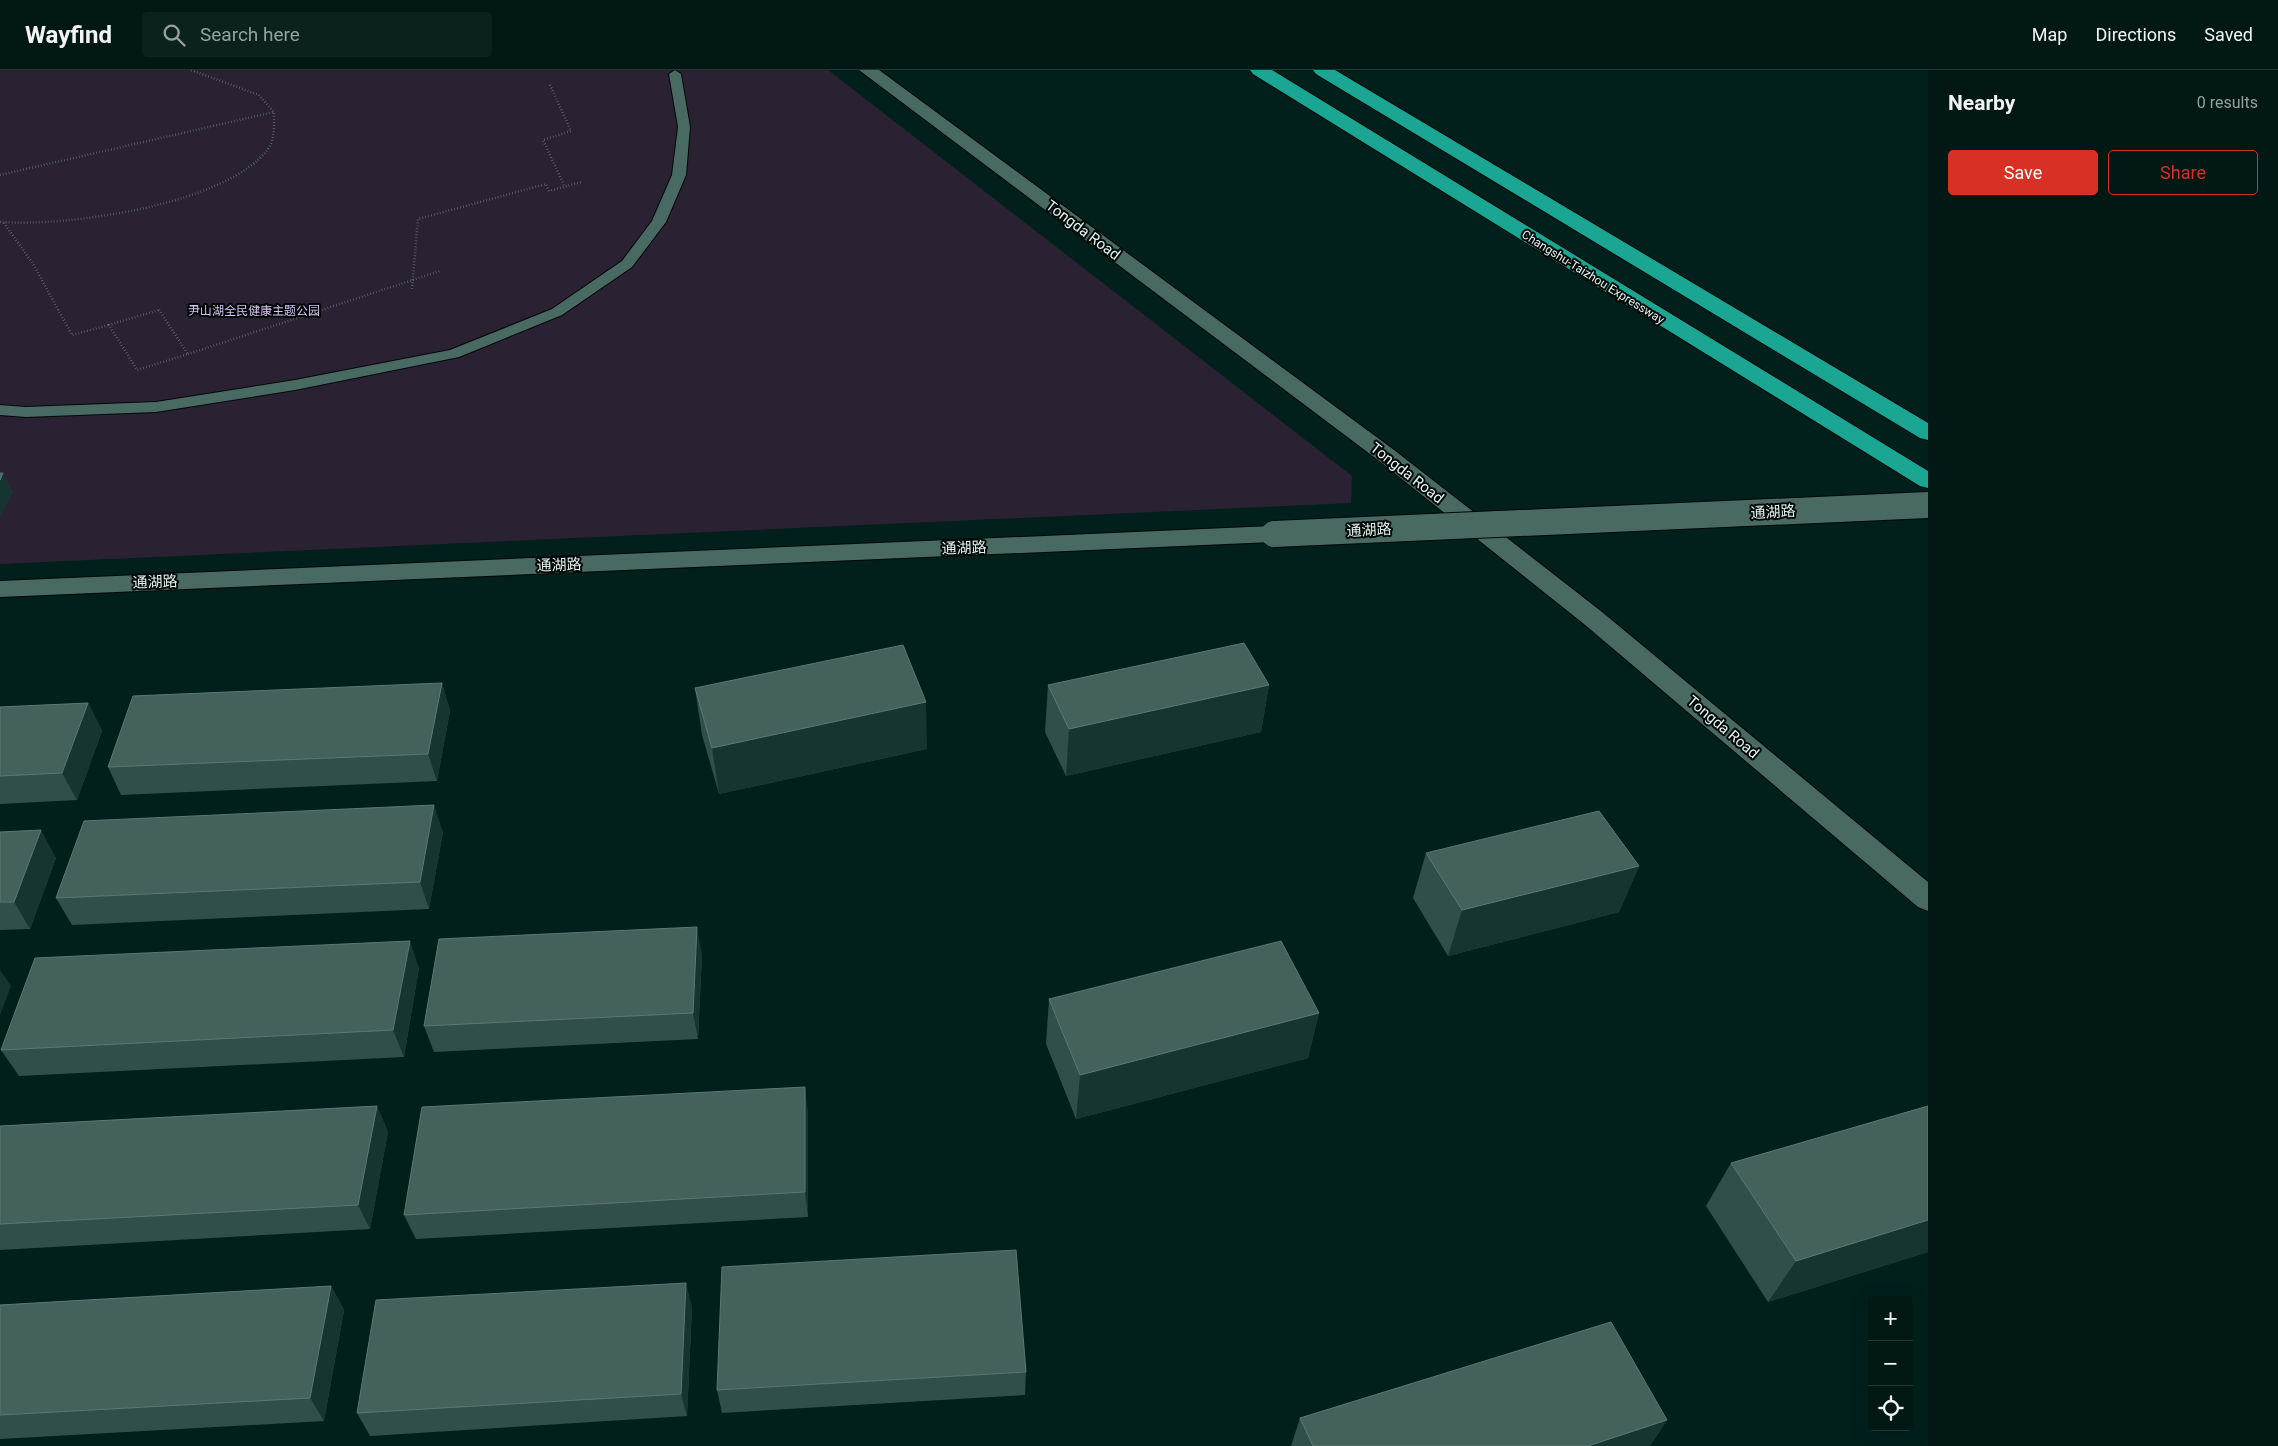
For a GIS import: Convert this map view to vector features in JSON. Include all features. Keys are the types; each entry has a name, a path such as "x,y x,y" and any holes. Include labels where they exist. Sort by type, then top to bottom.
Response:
{"highway":[{"name":"Changshu-Taizhou Expressway","path":"1259,70 1928,481"},
{"path":"1322,70 1928,433"}],"street":[{"name":"Tongda Road","path":"868,70 1386,455 1593,618 1928,899"},
{"name":"通湖路","path":"0,589 1928,505"}],"lane":[{"path":"0,410 26,412 156,407 295,385 454,354 557,312 627,264 659,222 679,176 684,127 675,74"}],"path":[{"path":"2,222 37,225 112,216 169,201 215,186 251,165 268,149 274,131 274,112 259,95 191,70"},
{"path":"550,85 571,131 543,140 564,186"},
{"path":"0,174 274,112"},
{"path":"412,289 418,219 546,184 549,191 582,182"},
{"path":"2,222 33,264 72,335 160,310 188,354"},
{"path":"109,325 137,370 440,271"}],"green space":[{"name":"尹山湖全民健康主题公园","path":"0,70 828,70 1352,476 1351,503 0,564"}],"building":[{"path":"1244,643 1269,685 1069,729 1048,685"},
{"path":"903,645 926,702 712,748 695,688"},
{"path":"442,683 428,754 108,767 133,696"},
{"path":"88,703 62,773 0,776 0,707"},
{"path":"434,805 420,882 56,898 84,821"},
{"path":"1599,811 1639,866 1462,910 1426,853"},
{"path":"41,830 14,902 0,902 0,832"},
{"path":"697,927 693,1013 424,1026 439,939"},
{"path":"410,941 393,1030 1,1050 35,958"},
{"path":"1281,941 1319,1013 1080,1075 1049,999"},
{"path":"805,1087 805,1192 404,1215 422,1107"},
{"path":"377,1106 358,1205 0,1224 0,1126"},
{"path":"1928,1106 1928,1220 1796,1261 1731,1163"},
{"path":"1016,1250 1026,1372 717,1390 722,1267"},
{"path":"686,1283 681,1394 357,1413 376,1300"},
{"path":"331,1286 310,1398 0,1415 0,1305"},
{"path":"1611,1322 1667,1420 1588,1446 1313,1446 1300,1418"}]}
